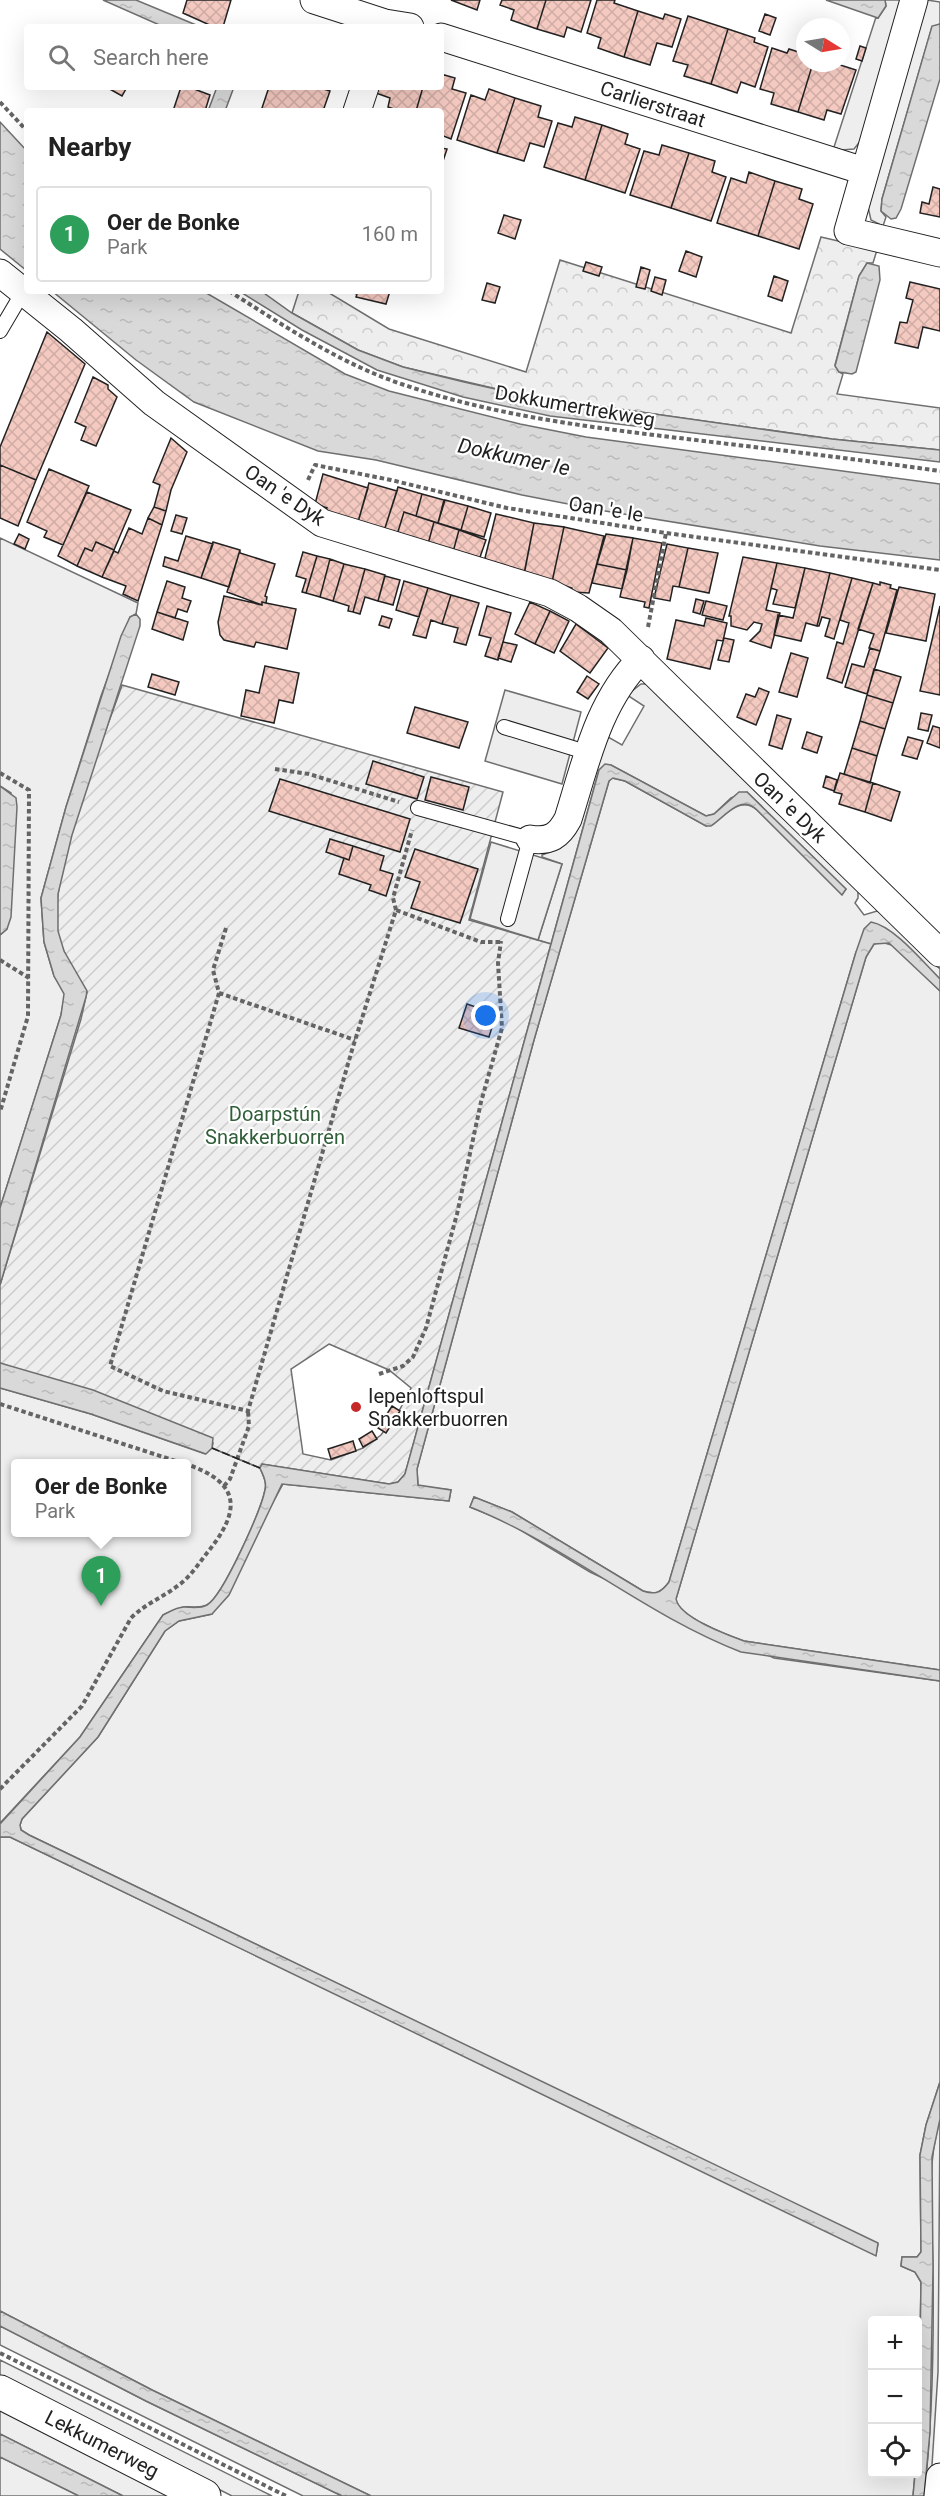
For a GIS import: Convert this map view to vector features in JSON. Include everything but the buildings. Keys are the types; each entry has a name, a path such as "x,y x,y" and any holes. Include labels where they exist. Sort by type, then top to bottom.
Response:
{"main road":[{"name":"Lekkumerweg","path":"0,2392 204,2496"}],"street":[{"path":"314,0 387,24"},
{"path":"914,0 848,231 940,253"},
{"name":"Carlierstraat","path":"444,38 864,171"},
{"path":"358,108 364,90"},
{"name":"Oan 'e Dyk","path":"0,273 23,292"},
{"name":"Oan 'e Dyk","path":"26,294 71,330 154,403 322,523 550,593 578,608 611,631 940,953"},
{"path":"530,839 552,839 561,831 568,819 597,726 623,677 641,659"},
{"path":"938,2496 940,2477"}],"lane":[{"path":"0,331 23,292"},
{"path":"504,727 589,753"},
{"path":"418,808 530,839 508,919"}],"path":[{"path":"0,102 24,128"},
{"name":"Dokkumertrekweg","path":"235,294 343,359 392,381 423,391 521,415 583,427 940,471"},
{"name":"Oan 'e Ie","path":"295,505 315,465 391,480 507,508 666,533 940,570"},
{"path":"641,659 666,533"},
{"path":"224,1486 230,1479 249,1426 248,1411 355,1040 396,910 393,898 418,808 309,774 275,769"},
{"path":"0,773 29,790 28,1016 0,1112"},
{"path":"396,910 481,942 500,942"},
{"path":"379,1374 408,1362 426,1328 457,1214 481,1102 502,1028 498,963 500,942 508,919"},
{"path":"226,928 213,970 219,993 110,1366 163,1391 248,1411"},
{"path":"0,960 29,978"},
{"path":"219,993 355,1040"},
{"path":"0,1404 170,1459"},
{"path":"0,1789 82,1706 131,1618 141,1608 181,1584 223,1532 231,1509 228,1493 224,1486 208,1473 191,1466"},
{"path":"0,2353 286,2496"}],"green space":[{"path":"885,0 901,0 862,139 854,149 841,150 834,147 876,17 878,18 886,6"},
{"path":"927,0 940,2 940,24 932,27 882,199 881,211 886,217 883,226 871,220 868,207"},
{"path":"821,237 877,250 873,263 867,263 859,276 835,365 843,374 837,394 940,408 940,450 832,439 527,396 403,367 358,350 292,313 298,294 331,294 389,329 526,372 560,260 791,333"},
{"path":"0,538 138,603 136,614 130,617 101,696 66,807 41,898 44,942 54,976 65,994 61,1015 0,1208 0,935 7,929 11,793 0,786"},
{"path":"641,684 647,684 858,890 855,903 864,915 877,911 884,914 940,969 940,979 892,933 856,952 666,1586 658,1592 643,1591 512,1512 474,1497 470,1507 507,1522 590,1572 774,1658 940,1681 940,2082 926,2125 920,2155 921,2252 917,2257 902,2257 901,2266 915,2272 921,2282 920,2316 868,2316 868,2478 915,2478 913,2496 371,2496 152,2390 0,2311 0,1837 10,1837 876,2255 878,2244 29,1835 21,1830 20,1825 22,1819 98,1737 165,1631 179,1621 212,1614 283,1484 449,1501 451,1490 418,1486 417,1469 534,1040 609,781 612,778 625,781 706,826 738,806 750,806 757,810 842,894 846,889 747,792 731,798 714,814 706,816 611,765 599,770 551,944 538,940 562,864 542,857 542,855 560,848 603,734 622,745 644,706 627,695"},
{"name":"Doarpstún Snakkerbuorren","path":"122,685 503,792 469,920 551,944 405,1474 398,1482 389,1484 262,1464 260,1468 212,1448 213,1443 0,1363 0,1285 81,1019 87,992 66,957 58,934 57,910 60,880 78,810","holes":["329,1344 389,1370 411,1388 400,1409 381,1435 363,1448 331,1460 303,1454 291,1369"]},
{"path":"881,942 895,946 940,991 940,1670 744,1641 694,1619 679,1606 676,1599 866,957 874,944"},
{"path":"0,1388 91,1414 205,1454 212,1448 260,1468 264,1479 265,1490 249,1533 214,1598 204,1606 179,1608 163,1615 80,1737 0,1823"},
{"path":"940,2119 938,2372 930,2496 924,2496 933,2352 931,2173"},
{"path":"0,2326 146,2401 342,2496 303,2496 0,2345"},
{"path":"0,2360 272,2496 232,2496 0,2379"},
{"path":"0,2406 173,2496 123,2496 0,2434"},
{"path":"0,2457 79,2496 0,2496"}],"shaded area":[{"path":"505,690 581,712 562,784 485,761"},
{"path":"491,842 562,864 538,940 470,919"}],"water":[{"path":"103,0 136,0 194,24 157,24"},
{"path":"826,0 885,0 886,6 878,18"},
{"path":"940,24 940,79 901,209 896,218 891,219 881,211 882,199 932,26"},
{"path":"216,90 233,90 226,108 209,108"},
{"path":"0,122 24,148 24,269 0,249"},
{"path":"867,263 879,266 880,280 856,372 852,374 839,372 835,366 859,276"},
{"name":"Dokkumer Ie","path":"56,294 208,294 345,374 389,391 520,424 586,437 940,484 940,560 820,546 599,510 522,495 376,460 318,451 194,402 136,360"},
{"path":"244,294 265,294 292,313 358,350 403,367 464,382 527,396 832,439 940,450 940,462 550,416 463,397 377,370 302,330"},
{"path":"136,614 140,619 140,626 72,835 58,894 58,931 64,951 87,991 86,997 0,1285 0,1208 61,1015 64,994 54,976 44,942 41,898 66,807 121,636 130,617"},
{"path":"605,764 611,765 706,816 714,814 739,792 747,792 846,889 842,895 751,806 739,805 711,826 706,826 625,781 613,778 609,781 534,1040 417,1469 418,1485 451,1490 449,1501 282,1484 229,1595 212,1614 179,1621 165,1631 98,1737 22,1819 20,1825 21,1830 29,1835 878,2243 876,2256 10,1837 0,1837 0,1824 80,1737 163,1615 181,1607 207,1605 214,1598 240,1552 262,1500 265,1484 260,1468 262,1464 389,1484 398,1482 405,1474 599,770"},
{"path":"0,786 16,798 17,807 11,917 7,929 0,935"},
{"path":"871,922 889,930 917,955 940,979 940,991 889,943 874,944 866,957 676,1599 679,1606 694,1619 744,1641 940,1670 940,1681 741,1652 672,1619 539,1540 470,1507 474,1497 512,1512 643,1591 658,1592 669,1582 856,952 864,929"},
{"path":"0,1363 93,1390 213,1438 212,1448 206,1454 91,1414 0,1388"},
{"path":"940,2082 940,2119 932,2157 933,2268 930,2432 924,2496 913,2496 915,2478 922,2478 921,2282 915,2272 901,2266 902,2257 917,2257 921,2252 920,2155 926,2125"},
{"path":"0,2311 152,2390 371,2496 342,2496 146,2401 0,2326"},
{"path":"0,2434 123,2496 79,2496 0,2457"}],"fence":[{"path":"212,1448 260,1468"}],"place":[{"name":"Iepenloftspul Snakkerbuorren","path":"356,1407"},
{"name":"Oer de Bonke","path":"101,1606"}]}
